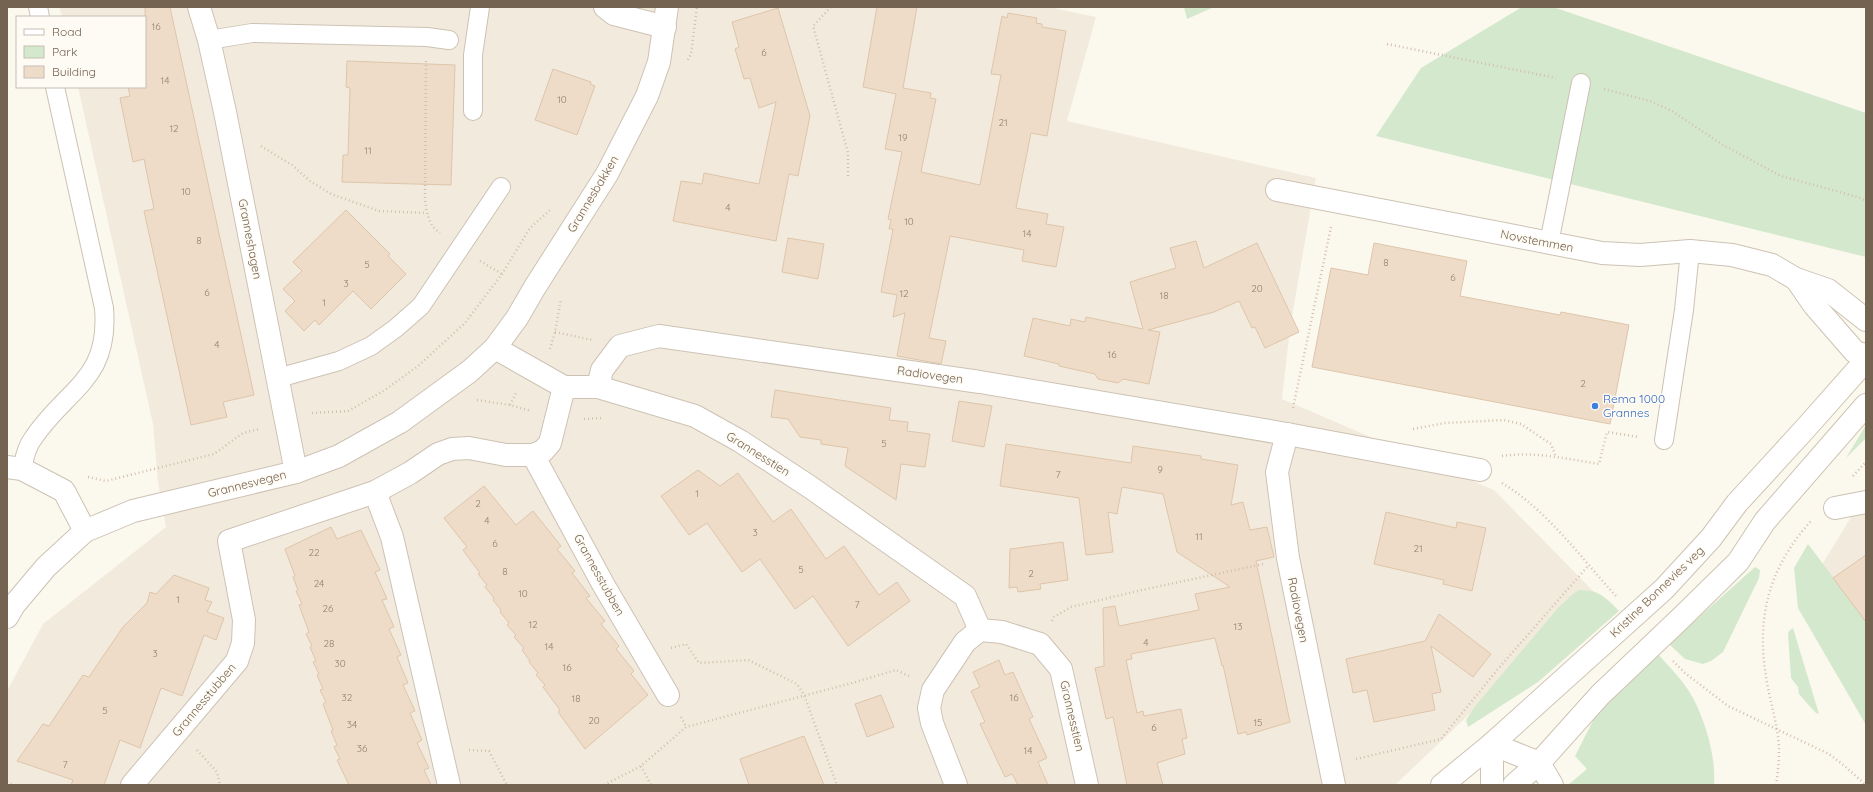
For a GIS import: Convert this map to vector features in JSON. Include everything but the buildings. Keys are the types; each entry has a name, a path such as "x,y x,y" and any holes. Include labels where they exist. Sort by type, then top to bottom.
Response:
{"street":[{"name":"Granneshagen","path":"199,7 209,40 232,146 249,240 296,472"},
{"name":"Grannesbakken","path":"495,348 517,318 607,174 647,96 659,62 666,17 614,14 605,7"},
{"name":"Novstemmen","path":"1278,190 1359,204 1602,253 1640,254 1690,250 1732,255 1772,265 1796,279 1828,290 1866,320"},
{"name":"Novstemmen","path":"1796,279 1814,304 1855,352 1866,355"},
{"name":"Radiovegen","path":"620,346 659,336 980,382 1286,434 1480,470"},
{"path":"598,387 602,370 620,346"},
{"name":"Grannesstien","path":"495,348 564,387 598,387 695,416 740,441 810,487 965,596 980,630"},
{"name":"Grannesvegen","path":"7,617 14,605 46,567 85,531 133,511 296,472 339,456 400,422 470,371 495,348"},
{"name":"Kristine Bonnevies veg","path":"1442,785 1492,744 1664,589 1712,538 1737,503 1866,360"},
{"path":"533,455 543,451 550,443 564,387"},
{"path":"1514,785 1538,763 1600,695 1738,562 1765,521 1866,405"},
{"name":"Radiovegen","path":"1286,434 1277,472 1288,558 1331,775"},
{"name":"Grannesstubben","path":"132,785 182,728 237,661 243,643 244,620 229,541 375,492 438,454 452,449 469,448 506,455 533,455 645,657 668,694"},
{"path":"14,468 64,491 85,531"},
{"path":"375,492 392,537 449,785"},
{"path":"1835,508 1866,502"},
{"path":"956,785 932,723 929,708 933,690 965,642 980,630 1002,632 1040,644"},
{"name":"Grannesstien","path":"1040,644 1060,669 1066,689 1087,785"},
{"path":"1492,785 1492,744 1538,763 1552,785"}],"lane":[{"path":"473,111 473,55 480,7"},
{"path":"209,40 252,33 427,37 449,40"},
{"path":"1549,243 1581,83"},
{"path":"14,468 31,441 54,411 80,386 96,364 102,349 105,328 102,300 55,88"},
{"path":"278,378 339,361 371,346 396,328 421,306 501,187"},
{"path":"1664,440 1684,310 1690,250"}],"path":[{"path":"830,7 813,26 848,153 848,179"},
{"path":"427,37 426,213 434,230 459,248 502,274"},
{"path":"1387,44 1581,83 1650,101 1672,111 1723,145 1781,176 1858,197 1866,201"},
{"path":"232,146 255,140 262,148 292,165 310,181 331,194 357,204 379,211 426,213"},
{"path":"1286,434 1332,224 1359,204"},
{"path":"311,413 348,411 385,390 418,366 465,323 502,274 530,228 554,207"},
{"path":"555,332 620,346"},
{"path":"510,405 519,387"},
{"path":"473,400 510,405 536,413"},
{"path":"1407,430 1445,423 1504,420 1521,424 1551,444 1556,457"},
{"path":"82,474 106,481 214,454 242,433 266,427"},
{"path":"1617,597 1541,512 1520,494 1480,470 1498,456 1519,454 1556,457 1599,464 1607,432 1664,440"},
{"path":"1850,479 1866,462"},
{"path":"1776,785 1779,748 1762,647 1764,616 1772,581 1781,562 1794,541 1814,517"},
{"path":"1040,644 1054,617 1071,607 1288,558"},
{"path":"1331,775 1441,739 1498,669 1588,566"},
{"path":"645,657 686,644 700,664 748,660 797,684 804,695 837,785"},
{"path":"1669,658 1685,673 1728,706 1829,754 1841,762 1866,785"},
{"path":"604,785 641,766 686,727 896,670 914,678"},
{"path":"182,728 191,744 217,772 220,785"},
{"path":"441,753 463,750 489,751 507,785"},
{"path":"641,766 651,785"},
{"path":"7,782 13,785"}],"shaded area":[{"path":"59,7 1049,7 1096,17 1067,121 1316,178 1290,328 1282,399 1494,490 1596,594 1395,785 7,785 7,691 43,624 166,527 158,482 153,424 78,88 146,88 146,16 62,16"},
{"path":"1866,493 1866,660 1810,584"}],"green space":[{"path":"1184,7 1214,7 1187,19"},
{"path":"1522,7 1553,7 1866,113 1866,257 1376,136 1421,68"},
{"path":"1866,425 1866,438 1846,458"},
{"path":"1808,544 1866,621 1866,725 1798,608 1794,568"},
{"path":"1755,567 1760,570 1759,578 1723,652 1711,661 1703,664 1685,659 1669,644"},
{"path":"1579,590 1592,591 1602,595 1619,611 1538,682 1468,727 1466,720 1476,705 1558,608"},
{"path":"1793,628 1819,714 1816,713 1799,694 1798,687 1791,678 1788,633"},
{"path":"1658,654 1677,675 1698,708 1706,729 1712,752 1714,785 1568,785 1587,769 1575,756 1601,705"}],"place":[{"name":"Rema 1000 Grannes","path":"1595,406"}]}
